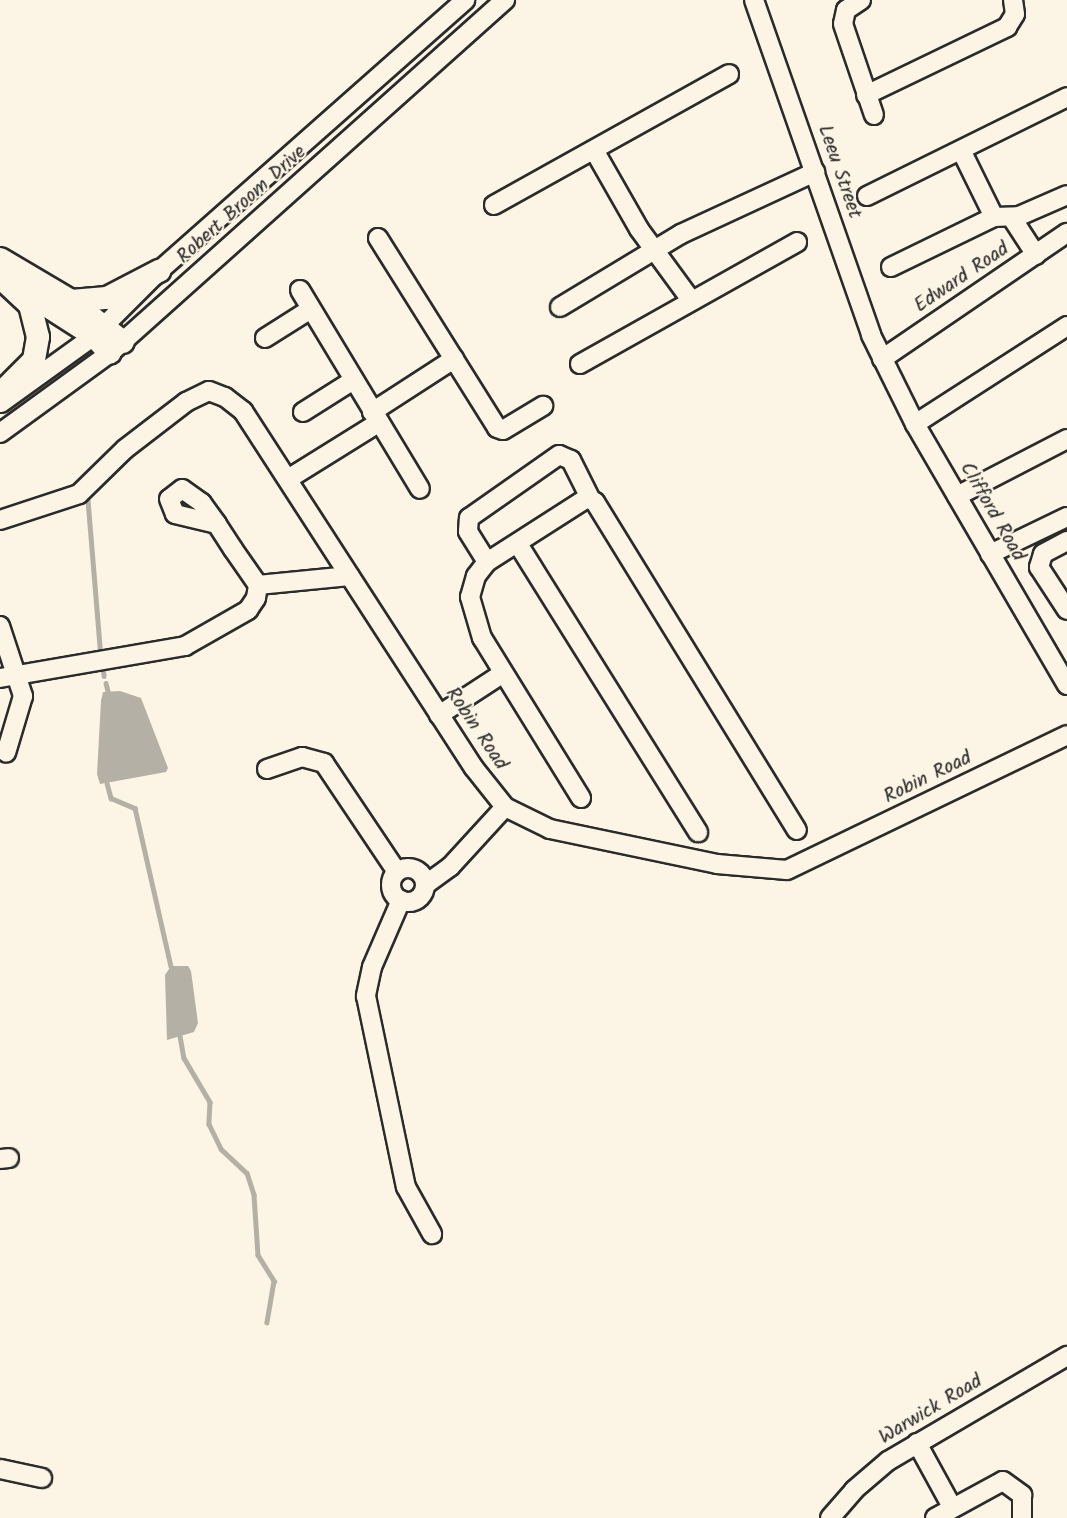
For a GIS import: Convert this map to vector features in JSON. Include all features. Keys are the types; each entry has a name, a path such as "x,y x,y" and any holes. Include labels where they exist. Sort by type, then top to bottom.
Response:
{"main road":[{"path":"0,259 71,301 116,348"},
{"path":"71,301 107,298 159,271"},
{"path":"5,280 100,330"},
{"path":"0,394 30,366 38,344 35,315 5,280"}],"street":[{"name":"Robert Broom Drive","path":"0,404 100,330 159,271 465,0"},
{"name":"Robert Broom Drive","path":"0,433 116,348 505,0"},
{"name":"Leeu Street","path":"753,0 882,359"},
{"path":"861,0 846,10 843,24 874,115"},
{"path":"866,95 1007,27 1015,14 1013,0"},
{"path":"494,205 729,74"},
{"path":"867,196 1067,97"},
{"path":"594,150 639,229 657,248 691,300"},
{"path":"961,150 1003,218 1036,255"},
{"path":"560,308 770,177 814,168"},
{"path":"891,267 1003,218 1067,195"},
{"name":"Edward Road","path":"882,359 1067,233"},
{"path":"378,238 500,429 543,406"},
{"path":"580,364 797,242"},
{"path":"300,290 352,381 420,489"},
{"path":"265,338 311,309"},
{"path":"915,424 1067,326"},
{"path":"288,479 454,359"},
{"name":"Clifford Road","path":"882,359 915,424 1067,685"},
{"path":"303,412 352,381"},
{"name":"Robin Road","path":"0,520 79,494 165,416 209,391 243,411 439,715 506,807 531,822 586,838 717,864 787,870 1067,735"},
{"path":"957,496 1067,439"},
{"path":"487,562 468,531 469,518 559,455 571,460 590,498 797,830"},
{"path":"581,798 502,674 482,638 470,597 476,576 487,562 590,498"},
{"path":"990,554 1067,517"},
{"path":"217,524 258,585"},
{"path":"1067,541 1043,554 1039,567 1067,610"},
{"path":"518,544 698,831"},
{"path":"258,585 350,576"},
{"path":"9,676 196,641 250,607 258,585"},
{"path":"0,626 9,676 23,696 6,753"},
{"path":"439,715 502,674"},
{"path":"267,769 302,757 324,763 397,872"},
{"path":"401,900 419,897 425,885 450,867 506,807"},
{"path":"397,872 415,870 425,885"},
{"path":"397,872 392,887 401,900"},
{"path":"401,900 372,967 366,996 406,1186 432,1234"},
{"name":"Warwick Road","path":"830,1518 854,1490 917,1443 1067,1356"},
{"path":"917,1443 952,1508"},
{"path":"0,1469 42,1478"},
{"path":"935,1518 1003,1481 1019,1490 1022,1518"}],"shaded area":[{"path":"120,691 141,698 168,768 166,772 100,784 97,774 101,701 103,692"},
{"path":"171,966 188,966 191,971 198,1023 194,1032 167,1040 165,975"}],"waterway":[{"path":"88,500 101,657"},
{"path":"103,666 104,676"},
{"path":"106,683 108,691"},
{"path":"107,783 111,798 135,808 171,966"},
{"path":"180,1036 184,1058 210,1102 209,1124 221,1149 247,1173 254,1195 258,1255 274,1281 267,1322"}]}
